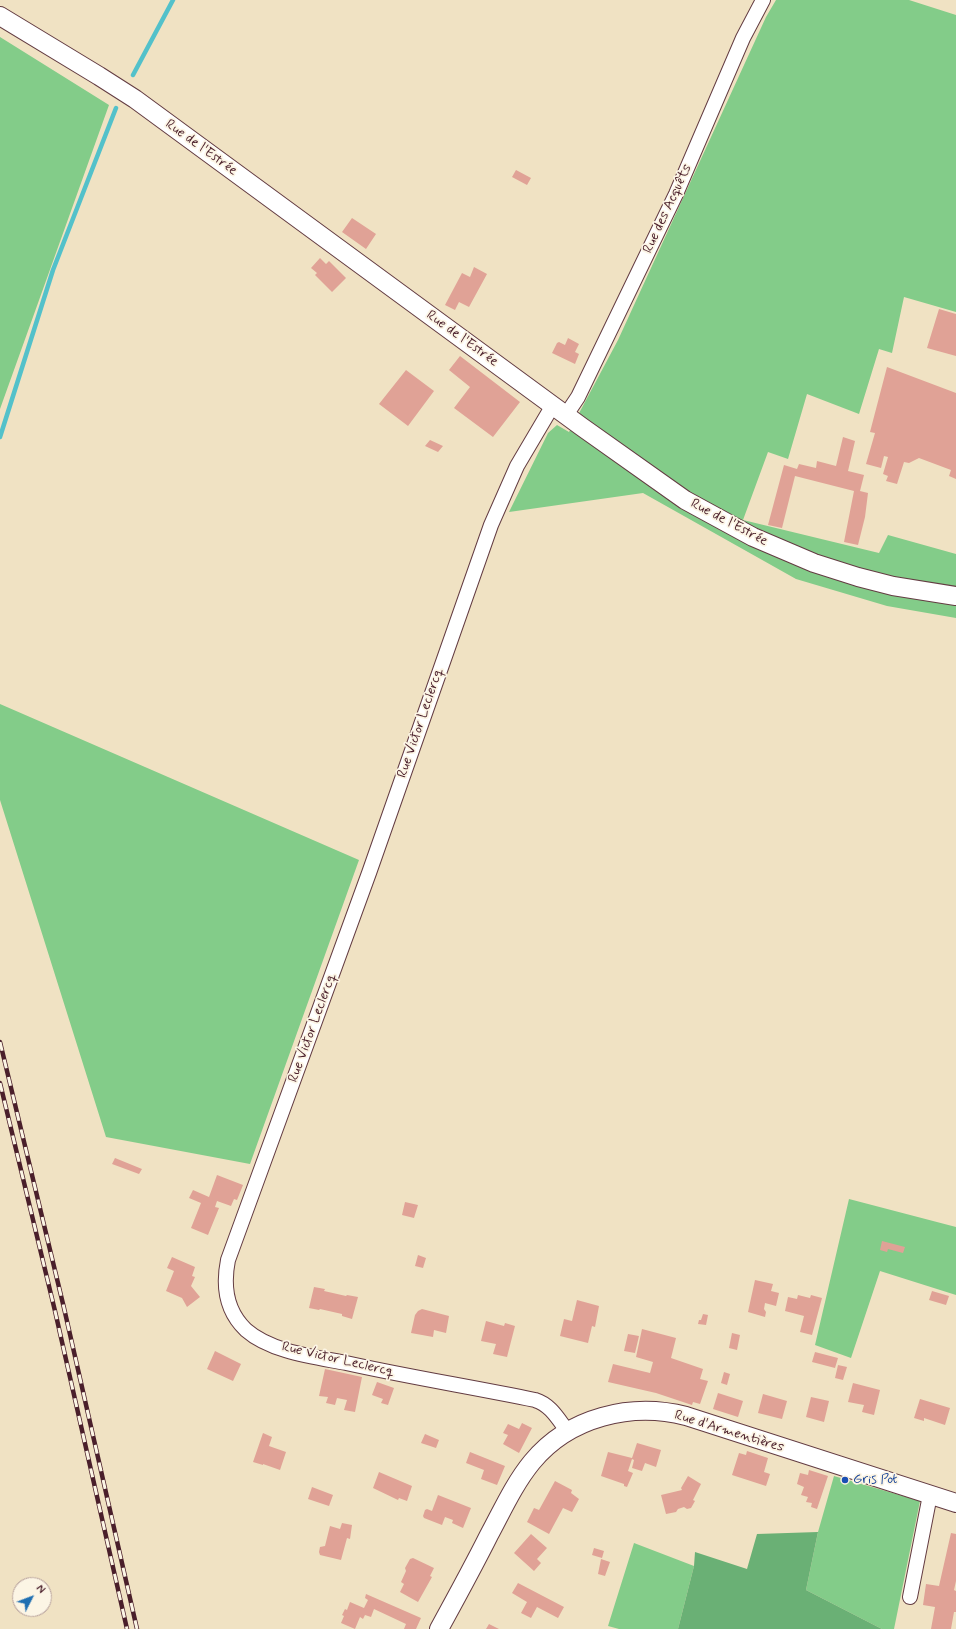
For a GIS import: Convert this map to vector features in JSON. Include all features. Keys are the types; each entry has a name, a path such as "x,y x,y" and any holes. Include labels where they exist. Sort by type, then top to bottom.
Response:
{"main road":[{"name":"Rue de l'Estrée","path":"0,16 135,99 559,410 685,500 758,540 808,561 858,577 893,586 956,596"},
{"name":"Rue d'Armentières","path":"439,1629 524,1472 541,1452 568,1432 589,1421 614,1413 638,1411 676,1414 956,1503"}],"street":[{"name":"Rue des Acquêts","path":"559,410 578,397 676,194 743,38 763,0"},
{"name":"Rue Victor Leclercq","path":"559,410 527,448 506,489 489,532 369,873 228,1260 225,1282 228,1302 238,1320 246,1330 262,1340 297,1353 540,1402 551,1410 568,1432"},
{"path":"910,1597 930,1495"}],"green space":[{"path":"776,0 909,0 956,15 956,312 904,297 892,353 879,349 859,414 807,394 788,459 768,452 743,520 879,553 888,535 956,554 956,618 887,606 796,579 643,493 509,512 548,433 557,425 569,432 618,340 766,17"},
{"path":"0,37 109,105 0,409"},
{"path":"0,704 359,860 250,1164 106,1137 0,800"},
{"path":"849,1199 956,1227 956,1295 880,1271 851,1358 815,1345"},
{"path":"834,1476 920,1501 894,1629 882,1629 806,1590 818,1532"},
{"path":"818,1532 806,1590 882,1629 678,1629 694,1566 695,1552 747,1569 757,1534"},
{"path":"634,1543 694,1566 678,1629 619,1629 608,1626"}],"building":[{"path":"516,170 531,178 527,185 512,177"},
{"path":"352,218 376,234 366,249 342,232"},
{"path":"320,258 326,264 329,261 346,278 332,292 315,275 317,273 311,268"},
{"path":"474,267 487,274 469,307 459,302 455,310 445,305 462,273 470,277"},
{"path":"939,309 956,314 956,356 927,348"},
{"path":"568,338 579,344 575,352 579,354 575,364 552,353 557,343 559,342 565,345"},
{"path":"460,356 520,402 493,437 454,408 470,387 449,370"},
{"path":"887,367 956,393 956,479 949,476 951,470 919,458 909,463 904,462 897,484 886,481 888,476 883,474 888,457 884,456 881,468 866,464 875,433 870,432"},
{"path":"406,370 434,391 408,426 379,404"},
{"path":"843,437 855,441 848,471 864,475 860,491 868,493 865,517 858,545 844,542 854,491 795,476 782,528 768,525 784,465 797,469 799,464 816,468 817,461 836,466"},
{"path":"430,440 443,446 438,452 425,446"},
{"path":"115,1158 142,1169 139,1174 112,1164"},
{"path":"217,1175 243,1185 237,1200 234,1199 231,1206 217,1201 215,1207 219,1208 208,1235 191,1228 201,1203 189,1198 193,1190 209,1197"},
{"path":"405,1202 418,1205 414,1218 402,1215"},
{"path":"882,1241 905,1247 903,1253 888,1249 887,1252 880,1250"},
{"path":"418,1255 426,1258 423,1268 415,1266"},
{"path":"172,1257 195,1267 192,1276 195,1277 191,1286 200,1297 187,1307 182,1298 166,1291 174,1271 167,1268"},
{"path":"755,1280 773,1284 771,1291 779,1293 776,1306 765,1303 765,1317 748,1312"},
{"path":"314,1287 346,1296 358,1297 352,1319 342,1316 342,1314 309,1308"},
{"path":"932,1291 949,1296 946,1305 929,1300"},
{"path":"798,1295 810,1298 811,1295 822,1298 812,1335 800,1332 804,1316 785,1311 788,1297 797,1299"},
{"path":"577,1300 599,1306 595,1327 592,1326 588,1343 560,1336 564,1319 572,1321"},
{"path":"422,1309 449,1316 446,1333 434,1330 433,1337 411,1333 415,1315"},
{"path":"703,1314 708,1315 706,1325 698,1324"},
{"path":"486,1321 504,1326 505,1323 515,1326 507,1357 493,1354 496,1344 481,1341"},
{"path":"642,1329 676,1338 671,1358 703,1369 700,1379 708,1381 700,1404 693,1402 692,1405 656,1393 608,1382 613,1364 650,1373 653,1362 636,1357"},
{"path":"732,1333 740,1335 737,1350 729,1348"},
{"path":"628,1334 639,1336 635,1353 624,1351"},
{"path":"215,1351 241,1364 233,1381 207,1369"},
{"path":"815,1352 838,1358 835,1368 812,1362"},
{"path":"838,1365 847,1367 843,1380 835,1378"},
{"path":"325,1369 362,1377 355,1412 344,1410 347,1400 337,1398 335,1405 326,1403 328,1397 319,1396"},
{"path":"724,1372 730,1374 727,1385 721,1383"},
{"path":"377,1382 394,1388 388,1405 381,1403 383,1399 372,1395"},
{"path":"853,1383 880,1390 874,1415 862,1412 864,1405 848,1402"},
{"path":"718,1393 743,1401 738,1417 713,1409"},
{"path":"763,1394 787,1401 782,1419 758,1413"},
{"path":"811,1397 829,1401 824,1422 806,1417"},
{"path":"920,1399 950,1408 945,1425 924,1418 924,1421 914,1418"},
{"path":"522,1423 532,1428 519,1453 503,1444 508,1435 503,1433 508,1424 519,1429"},
{"path":"263,1433 272,1437 269,1446 286,1452 280,1470 253,1462"},
{"path":"425,1434 439,1440 436,1448 421,1443"},
{"path":"637,1443 661,1450 656,1467 645,1463 642,1471 632,1468 634,1460 632,1459 628,1471 633,1473 627,1487 624,1486 624,1484 601,1476 608,1452 632,1458"},
{"path":"747,1451 768,1458 764,1472 770,1474 766,1486 732,1475 739,1453 746,1455"},
{"path":"470,1452 505,1466 497,1485 481,1479 484,1470 466,1463"},
{"path":"809,1470 828,1476 817,1509 811,1507 812,1503 806,1502 808,1497 801,1495 804,1487 797,1484 800,1473 808,1475"},
{"path":"379,1472 412,1486 407,1501 399,1498 398,1500 373,1488"},
{"path":"688,1476 701,1484 693,1500 695,1501 691,1508 687,1509 684,1507 678,1509 676,1512 666,1514 661,1495 682,1490 681,1488"},
{"path":"555,1481 572,1490 571,1493 579,1499 572,1512 563,1508 549,1534 527,1522 534,1508 539,1510"},
{"path":"312,1487 333,1495 329,1506 308,1499"},
{"path":"438,1495 471,1508 463,1528 452,1523 453,1520 445,1517 442,1525 424,1518 423,1516 425,1510 427,1509 432,1511"},
{"path":"342,1523 352,1525 350,1539 347,1538 341,1560 320,1555 320,1547 325,1546 330,1526 340,1529"},
{"path":"951,1533 956,1534 956,1581 954,1590 956,1591 956,1612 954,1612 951,1629 931,1629 935,1607 923,1605 926,1584 939,1586"},
{"path":"531,1534 547,1548 537,1559 541,1563 534,1571 514,1553"},
{"path":"594,1548 604,1551 602,1558 592,1555"},
{"path":"413,1558 434,1568 430,1576 432,1577 418,1602 400,1592 404,1584 401,1582 406,1571 405,1568 410,1559"},
{"path":"601,1559 610,1562 605,1576 598,1574"},
{"path":"518,1583 564,1607 558,1618 537,1607 531,1618 521,1613 527,1602 512,1593"},
{"path":"366,1594 421,1618 416,1629 404,1629 406,1624 374,1609 371,1617 365,1615 363,1619 360,1617 355,1629 341,1623 344,1616 342,1615 345,1609 347,1610 350,1602 364,1608 368,1600 365,1598"},
{"path":"489,1624 499,1629 486,1629"}],"waterway":[{"path":"133,75 173,0"},
{"path":"0,437 53,270 116,108"}],"railway":[{"path":"0,1042 64,1308 137,1629"},
{"path":"0,1083 55,1311 127,1629"}],"place":[{"name":"Gris Pot","path":"845,1480"}]}
